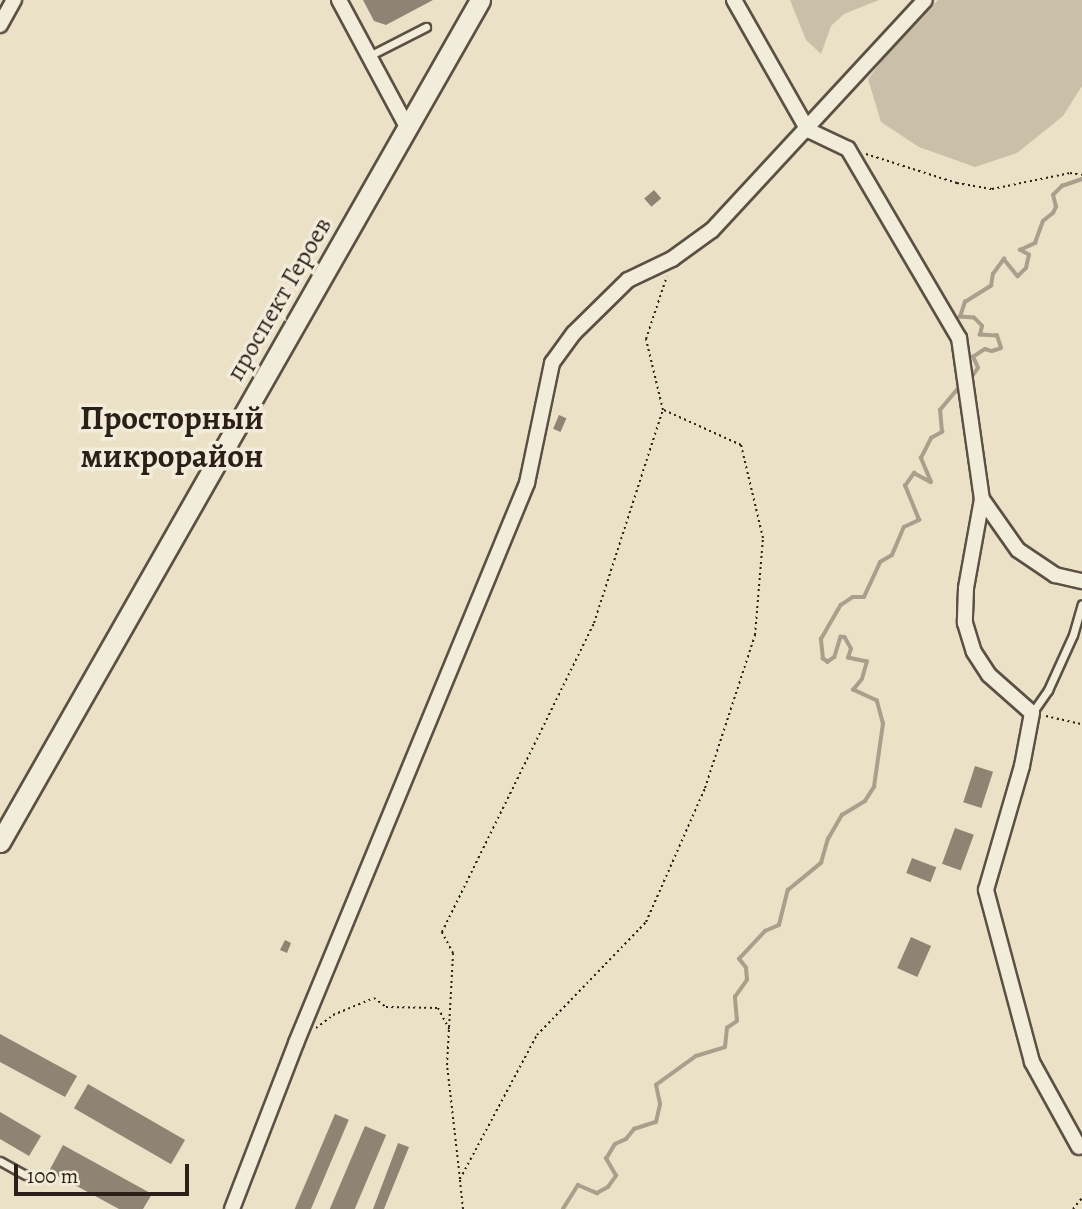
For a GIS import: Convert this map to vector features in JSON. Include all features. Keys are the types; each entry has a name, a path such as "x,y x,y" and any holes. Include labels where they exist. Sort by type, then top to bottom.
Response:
{"street":[{"path":"0,25 14,0"},
{"path":"340,0 407,127"},
{"name":"проспект Героев","path":"3,830 480,0"},
{"path":"734,0 808,130 848,149 959,338 982,499 966,588 965,623 974,652 989,675 1032,713 1023,766 986,890 1032,1062 1079,1147"},
{"path":"232,1209 296,1043 527,483 552,363 574,333 628,280 672,259 712,230 808,130 925,0"},
{"path":"982,499 1018,550 1055,575 1082,580"}],"lane":[{"path":"369,56 426,27"},
{"path":"1032,713 1048,690 1073,635 1082,604"},
{"path":"0,1161 24,1175"}],"path":[{"path":"848,149 957,183 992,189 1070,173 1082,175"},
{"path":"463,1209 447,1065 453,953 442,932 594,623 663,410 646,339 672,259"},
{"path":"460,1179 537,1035 646,922 705,788 755,635 763,538 741,444 663,410"},
{"path":"1032,713 1082,724"},
{"path":"296,1043 333,1015 374,998 386,1007 438,1009 450,1029"},
{"path":"1073,1209 1082,1198"}],"shaded area":[{"path":"790,0 879,0 844,14 831,26 821,54 806,40"},
{"path":"938,0 1082,0 1082,86 1063,116 1017,153 975,167 919,147 881,122 868,79 891,48"}],"building":[{"path":"363,0 433,0 386,25 374,21"},
{"path":"654,190 661,198 651,207 644,199"},
{"path":"559,415 566,418 561,432 553,429"},
{"path":"975,766 993,772 981,808 963,802"},
{"path":"955,828 974,835 961,871 942,864"},
{"path":"912,858 936,867 931,882 906,873"},
{"path":"911,937 931,946 917,977 897,968"},
{"path":"285,940 291,943 287,953 280,950"},
{"path":"0,1034 77,1076 65,1097 0,1062"},
{"path":"88,1084 185,1140 171,1164 74,1108"},
{"path":"0,1112 41,1136 29,1156 0,1139"},
{"path":"335,1114 349,1120 311,1209 295,1209"},
{"path":"365,1126 386,1135 355,1209 330,1209"},
{"path":"398,1143 409,1147 384,1209 373,1209"},
{"path":"63,1145 152,1194 143,1209 119,1209 49,1171"}],"waterway":[{"path":"971,378 978,368 973,357 985,349 992,351 1001,348 997,336 980,335 982,326 974,318 960,317 965,302 991,286 993,274 1004,259 1018,276 1026,268 1029,255 1020,250 1035,243 1043,221 1056,207 1053,195 1062,186 1082,179"},
{"path":"563,1209 578,1185 597,1193 608,1187 616,1176 606,1159 615,1144 626,1139 634,1129 656,1122 660,1104 656,1085 696,1056 725,1047 727,1028 737,1021 735,997 747,980 746,968 739,959 765,931 779,925 788,890 821,863 828,839 842,815 865,801 874,787 883,724 877,701 853,690 862,679 867,662 848,658 851,649 845,638 841,637 835,657 828,662 823,659 821,639 841,605 853,597 864,597 880,562 892,555 904,527 919,520 905,486 914,473 931,482 921,458 931,438 942,432 940,410 960,386"}],"district":[{"name":"Просторный микрорайон","path":"172,437"}]}
